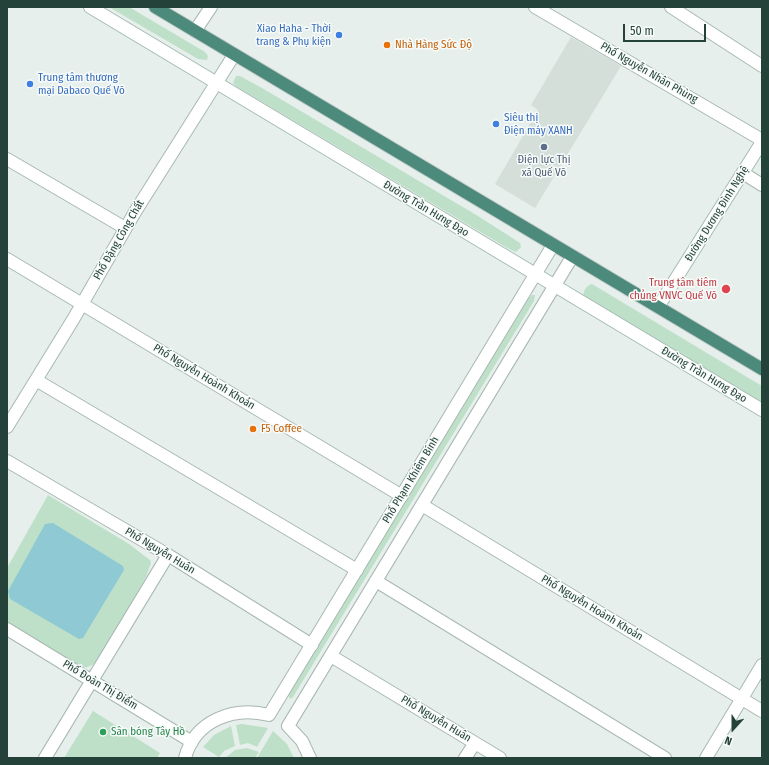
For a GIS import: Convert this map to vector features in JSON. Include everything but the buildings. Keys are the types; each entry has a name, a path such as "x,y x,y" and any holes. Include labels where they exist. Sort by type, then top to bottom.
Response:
{"highway":[{"path":"155,7 762,369"}],"street":[{"name":"Đường Trần Hưng Đạo","path":"90,7 762,410"},
{"path":"195,31 211,7"},
{"name":"Phố Nguyễn Nhân Phùng","path":"535,7 762,141"},
{"path":"671,7 762,66"},
{"name":"Phố Đặng Công Chất","path":"7,427 82,305 125,228 217,84 234,54"},
{"name":"Đường Dương Đình Nghệ","path":"658,307 762,141"},
{"path":"7,159 125,228"},
{"path":"743,173 762,185"},
{"name":"Phố Phạm Khiêm Bính","path":"192,742 211,722 229,714 249,712 269,715 553,245"},
{"name":"Phố Phạm Khiêm Bính","path":"310,758 302,741 288,726 572,257"},
{"name":"Phố Nguyễn Hoành Khoản","path":"8,261 402,496"},
{"path":"36,380 357,570"},
{"name":"Phố Nguyễn Huân","path":"7,461 168,555 312,645"},
{"name":"Phố Nguyễn Hoành Khoản","path":"422,505 762,711"},
{"path":"45,758 168,555"},
{"path":"376,581 665,758"},
{"name":"Phố Đoàn Thị Điểm","path":"7,629 192,742"},
{"name":"Phố Nguyễn Huân","path":"331,656 500,758"},
{"path":"706,758 762,665"},
{"path":"185,758 192,742"},
{"path":"465,758 475,743"}],"shaded area":[{"name":"Điện lực Thị xã Quế Võ","path":"571,37 621,66 535,208 495,184 538,110 531,105"}],"green space":[{"path":"109,7 129,7 205,52 208,56 207,60 198,59"},
{"path":"236,76 240,76 262,88 478,216 520,243 521,247 516,252 509,249 237,87 233,83"},
{"path":"592,284 762,386 762,403 583,296 586,288"},
{"path":"532,295 535,295 534,301 293,697 290,699 288,695 526,301"},
{"path":"48,495 129,544 150,560 151,563 146,577 100,659 88,667 79,667 7,624 7,568"},
{"name":"Sân bóng Tây Hồ","path":"93,711 160,753 157,758 64,758"},
{"path":"242,724 268,728 257,747 248,743 240,745 236,725"},
{"path":"231,726 235,746 224,751 219,757 203,747 214,735"},
{"path":"273,731 287,744 294,758 257,758"},
{"path":"247,748 259,752 255,758 225,758 235,750"}],"water":[{"path":"53,523 123,566 124,570 83,638 79,639 10,599 8,591 45,524"}],"place":[{"name":"Xiao Haha - Thời trang & Phụ kiện","path":"339,35"},
{"name":"Nhà Hàng Sức Độ","path":"387,45"},
{"name":"Trung tâm thương mại Dabaco Quế Võ","path":"30,84"},
{"name":"Siêu thị Điện máy XANH","path":"496,124"},
{"name":"Điện lực Thị xã Quế Võ","path":"544,147"},
{"name":"Trung tâm tiêm chủng VNVC Quế Võ","path":"726,289"},
{"name":"F5 Coffee","path":"253,429"},
{"name":"Sân bóng Tây Hồ","path":"103,732"}]}
